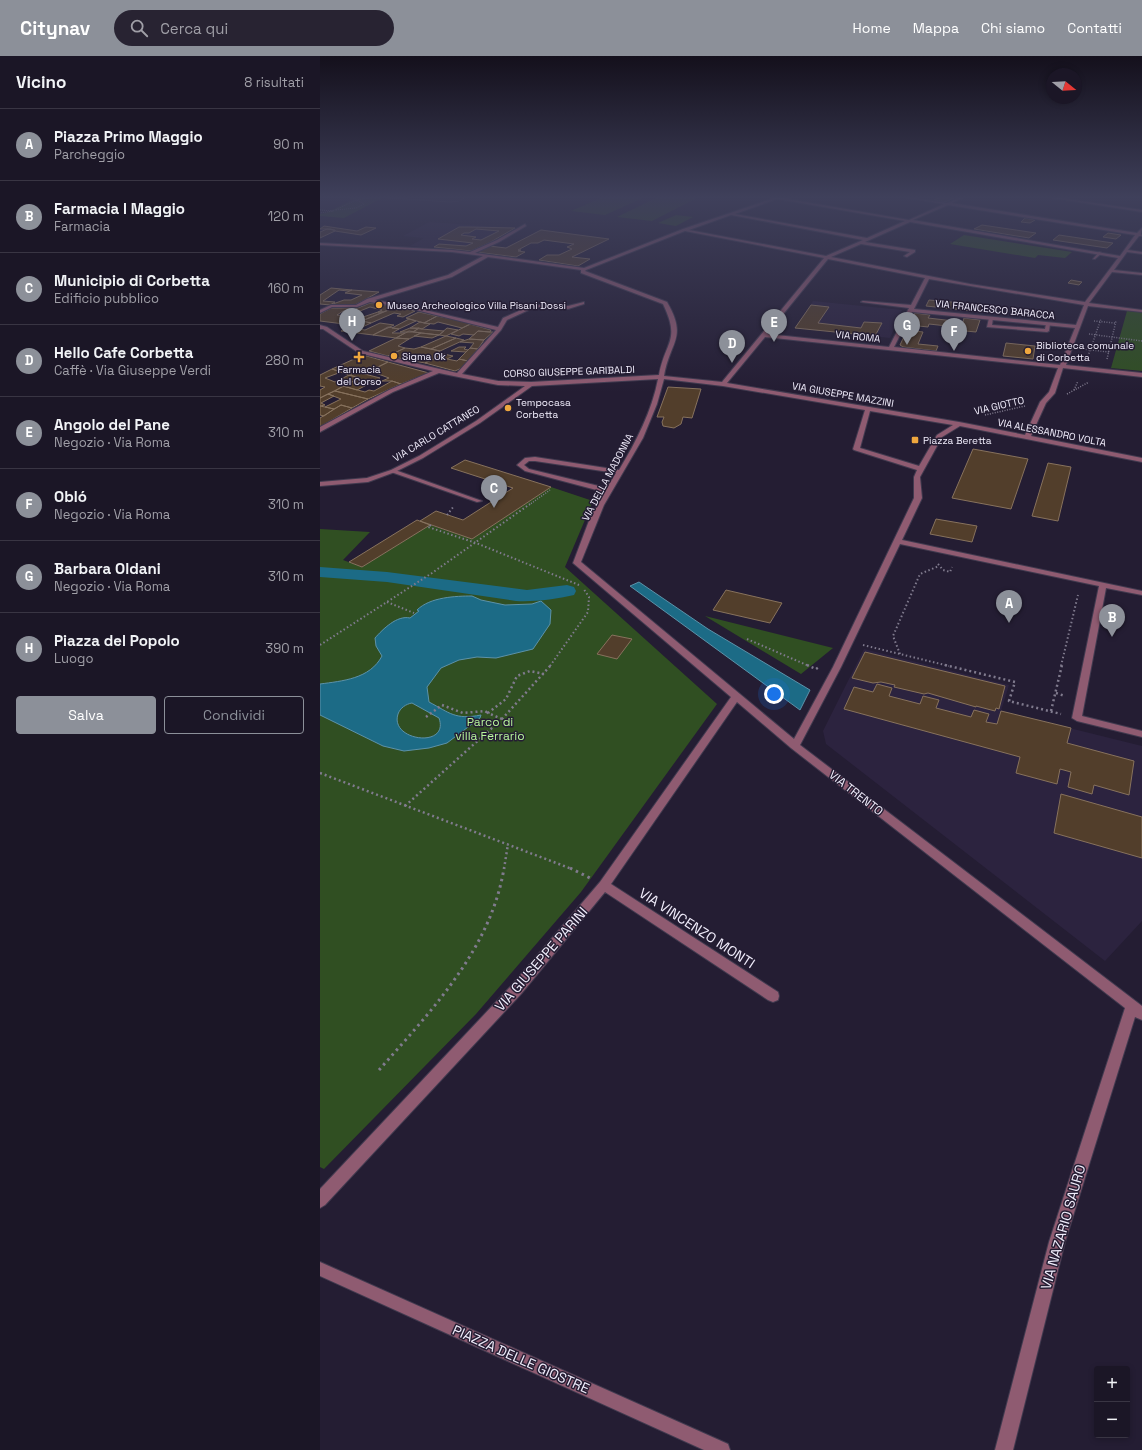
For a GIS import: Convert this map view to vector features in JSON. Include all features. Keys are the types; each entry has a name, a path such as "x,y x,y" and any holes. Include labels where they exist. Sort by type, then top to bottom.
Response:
{"street":[{"path":"320,305 357,306 369,300 450,276 476,262"},
{"path":"537,262 584,269 602,262"},
{"path":"723,384 823,262"},
{"path":"853,262 928,277 1104,307 1142,311"},
{"path":"1027,437 1043,402 1052,393 1059,370 1062,367 1071,347 1087,303 1117,262"},
{"name":"VIA DELLA MADONNA","path":"577,563 597,512 608,491 631,456 644,426 659,390 662,371 674,342 675,329 670,312 664,303 584,272 584,269"},
{"path":"1111,271 1142,274"},
{"path":"890,349 928,277"},
{"path":"369,300 412,308 499,329"},
{"name":"VIA FRANCESCO BARACCA","path":"863,302 1078,327"},
{"path":"458,375 499,329 505,319 532,307 550,305 568,308 582,303"},
{"path":"320,312 331,306"},
{"name":"CORSO GIUSEPPE GARIBALDI","path":"320,327 329,331 361,352 438,371 509,384 662,377 723,384"},
{"name":"VIA ROMA","path":"764,335 1142,375"},
{"path":"320,430 391,391 438,371"},
{"name":"VIA CARLO CATTANEO","path":"320,484 368,480 394,470 420,457 478,422 531,384"},
{"name":"VIA GIUSEPPE MAZZINI","path":"723,384 959,424"},
{"path":"868,409 856,449 921,469"},
{"path":"795,746 837,667 918,498 917,477 921,469 939,436 959,424"},
{"name":"VIA ALESSANDRO VOLTA","path":"959,424 1142,460"},
{"path":"608,491 527,470 520,465 527,459 535,459 620,472"},
{"path":"897,541 1142,592"},
{"name":"VIA TRENTO","path":"577,563 795,746 1137,1010"},
{"path":"1103,584 1078,718 1142,734"},
{"name":"VIA GIUSEPPE PARINI","path":"320,1200 516,990 604,885 736,697"},
{"name":"VIA VINCENZO MONTI","path":"604,885 773,996"},
{"name":"VIA NAZARIO SAURO","path":"1004,1450 1057,1242 1137,1010"}],"lane":[{"path":"991,318 989,326 1047,331 1048,324"},
{"path":"394,470 408,477 479,501"},
{"name":"PIAZZA DELLE GIOSTRE","path":"320,1269 722,1450"}],"path":[{"path":"1074,390 1090,350 1104,307"},
{"path":"1081,320 1115,324"},
{"path":"1076,333 1142,341"},
{"path":"1071,347 1109,352"},
{"name":"VIA GIOTTO","path":"959,424 979,416 1043,402"},
{"path":"320,646 432,573 564,480"},
{"path":"405,806 502,719 554,662 588,612 589,597 579,585 476,543 428,527 431,525"},
{"path":"900,654 892,636 920,574 940,566"},
{"path":"1052,711 1078,595"},
{"path":"387,602 414,613"},
{"path":"747,639 816,669 823,664 837,667"},
{"path":"862,645 1015,682 1009,701 1078,718"},
{"path":"488,713 505,699 511,690 512,683 520,674 525,671 533,671 544,674"},
{"path":"426,717 442,705 456,712 471,714 485,711 502,719"},
{"path":"320,773 565,866 604,885"},
{"path":"379,1070 425,1018 462,970 491,918 502,881 508,844"}],"shaded area":[{"path":"813,301 902,310 890,338 795,328"},
{"path":"864,649 1009,685 1001,711 1142,746 1142,921 1105,961 826,744 823,731"}],"green space":[{"path":"1127,311 1142,312 1142,371 1111,368"},
{"name":"Parco di villa Ferrario","path":"551,487 593,501 565,567 717,704 581,892 476,1014 324,1169 320,1167 320,529 370,532 343,560 362,567 430,525 472,539"},
{"path":"705,616 833,648 801,674"}],"water":[{"path":"639,582 708,629 810,690 800,710 630,586"},
{"path":"472,596 481,600 505,605 532,604 541,601 551,610 550,624 533,649 496,658 477,657 459,660 441,668 427,687 429,702 459,716 465,717 481,715 480,718 447,743 429,748 404,751 383,746 320,715 320,684 355,678 370,670 377,664 382,656 376,646 375,638 386,627 400,619 410,618 419,611 417,610 429,602 443,598","holes":["412,703 439,718 440,728 436,734 428,737 419,738 410,735 402,730 398,723 398,714 400,710 405,705"]}],"building":[{"path":"552,262 585,262 578,266"},
{"path":"1071,280 1082,282 1079,285 1068,283"},
{"path":"331,288 352,290 339,290 323,301 335,302 330,305 320,304 320,295"},
{"path":"352,290 379,292 355,305 330,305 344,300 351,300 362,295 345,293"},
{"path":"929,300 984,305 982,312 926,306"},
{"path":"370,303 396,307 383,312 378,312 382,310 370,307 360,311 353,310"},
{"path":"811,305 829,307 818,323 861,328 864,322 882,323 875,336 795,328"},
{"path":"396,307 415,311 403,317 397,316 401,314 394,313 371,323 362,321"},
{"path":"331,308 354,308 347,312 343,311 337,315 360,318 378,312 383,312 352,325 320,321 320,314"},
{"path":"419,312 437,316 424,323 406,318"},
{"path":"915,313 930,315 928,318 963,322 964,318 980,320 976,332 955,330 956,327 929,324 928,327 909,325"},
{"path":"437,316 473,323 462,328 438,322 434,324 424,323"},
{"path":"409,319 416,321 399,329 392,328"},
{"path":"362,321 371,323 358,329 365,330 380,323 394,325 373,335 341,331"},
{"path":"420,322 430,324 422,329 410,328"},
{"path":"470,324 491,330 490,332 478,331 474,335 463,334 459,336 451,334"},
{"path":"388,327 399,329 392,333 405,333 396,338 373,335"},
{"path":"410,328 419,328 413,332 400,332"},
{"path":"419,328 444,331 439,335 413,332"},
{"path":"447,328 458,330 446,336 439,335"},
{"path":"907,330 923,332 918,344 938,346 936,351 903,347 900,345"},
{"path":"409,331 421,333 409,339 396,338"},
{"path":"478,331 493,332 484,340 469,339"},
{"path":"421,333 439,335 432,338 414,336"},
{"path":"446,336 456,338 431,349 421,347"},
{"path":"396,338 409,339 398,346 405,348 388,356 369,351"},
{"path":"456,338 464,340 440,351 431,349"},
{"path":"469,339 484,340 478,349 470,348 474,343 460,342"},
{"path":"1006,343 1035,346 1033,359 1003,356"},
{"path":"421,347 440,351 434,354 442,355 425,363 388,356 405,348 414,349"},
{"path":"459,347 466,347 464,349 468,350 466,352 451,351"},
{"path":"470,348 478,349 468,361 459,359"},
{"path":"444,354 453,356 447,359 468,361 464,367 455,371 425,363"},
{"path":"363,355 388,362 370,371 368,370 361,373 356,372 349,375 332,369"},
{"path":"388,362 429,373 401,384 392,381 382,381 389,378 370,371"},
{"path":"332,369 341,372 325,378 335,382 349,375 360,378 320,398 320,390 325,387 320,386 320,375"},
{"path":"356,372 380,378 357,390 343,386 360,378 349,375"},
{"path":"392,381 401,384 368,399 335,391 343,386 365,392 369,390 374,391"},
{"path":"668,387 701,389 692,418 683,417 681,424 674,428 663,426 662,422 664,417 657,417"},
{"path":"335,391 368,399 352,408 341,405 334,409 325,407 341,399 328,394"},
{"path":"328,394 334,396 321,403 325,405 320,406 320,398"},
{"path":"341,405 352,408 320,427 320,418"},
{"path":"320,406 334,409 324,416 320,415"},
{"path":"973,449 1028,459 1011,509 952,498"},
{"path":"465,460 551,487 472,539 420,521 436,511 463,520 513,488 451,468"},
{"path":"1048,463 1071,467 1058,521 1032,516"},
{"path":"936,519 977,526 972,542 930,534"},
{"path":"417,520 430,525 362,567 349,562"},
{"path":"726,590 782,603 770,623 713,610"},
{"path":"612,635 632,639 617,659 597,654"},
{"path":"865,652 1005,686 999,709 996,708 995,711 976,707 928,693 924,694 894,687 895,685 881,682 873,683 852,678"},
{"path":"877,684 892,688 889,696 920,704 923,696 939,700 936,708 971,717 974,710 989,714 986,722 997,724 1001,711 1071,728 1067,743 1134,761 1129,795 1094,785 1092,794 1068,787 1071,772 1060,769 1057,784 1016,773 1020,757 844,709 854,687 873,692"},
{"path":"1061,794 1142,817 1142,858 1054,833"}],"waterway":[{"path":"320,572 387,577 527,596 567,591"}],"place":[{"name":"Museo Archeologico Villa Pisani Dossi","path":"379,305"},
{"name":"Piazza del Popolo","path":"352,341"},
{"name":"Angolo del Pane","path":"774,342"},
{"name":"Barbara Oldani","path":"907,345"},
{"name":"Obló","path":"954,351"},
{"name":"Biblioteca comunale di Corbetta","path":"1028,351"},
{"name":"Sigma Ok","path":"394,356"},
{"name":"Farmacia del Corso","path":"359,357"},
{"name":"Hello Cafe Corbetta","path":"732,363"},
{"name":"Tempocasa Corbetta","path":"508,408"},
{"name":"Piazza Beretta","path":"915,440"},
{"name":"Municipio di Corbetta","path":"494,508"},
{"name":"Piazza Primo Maggio","path":"1009,623"},
{"name":"Farmacia I Maggio","path":"1112,637"}]}
